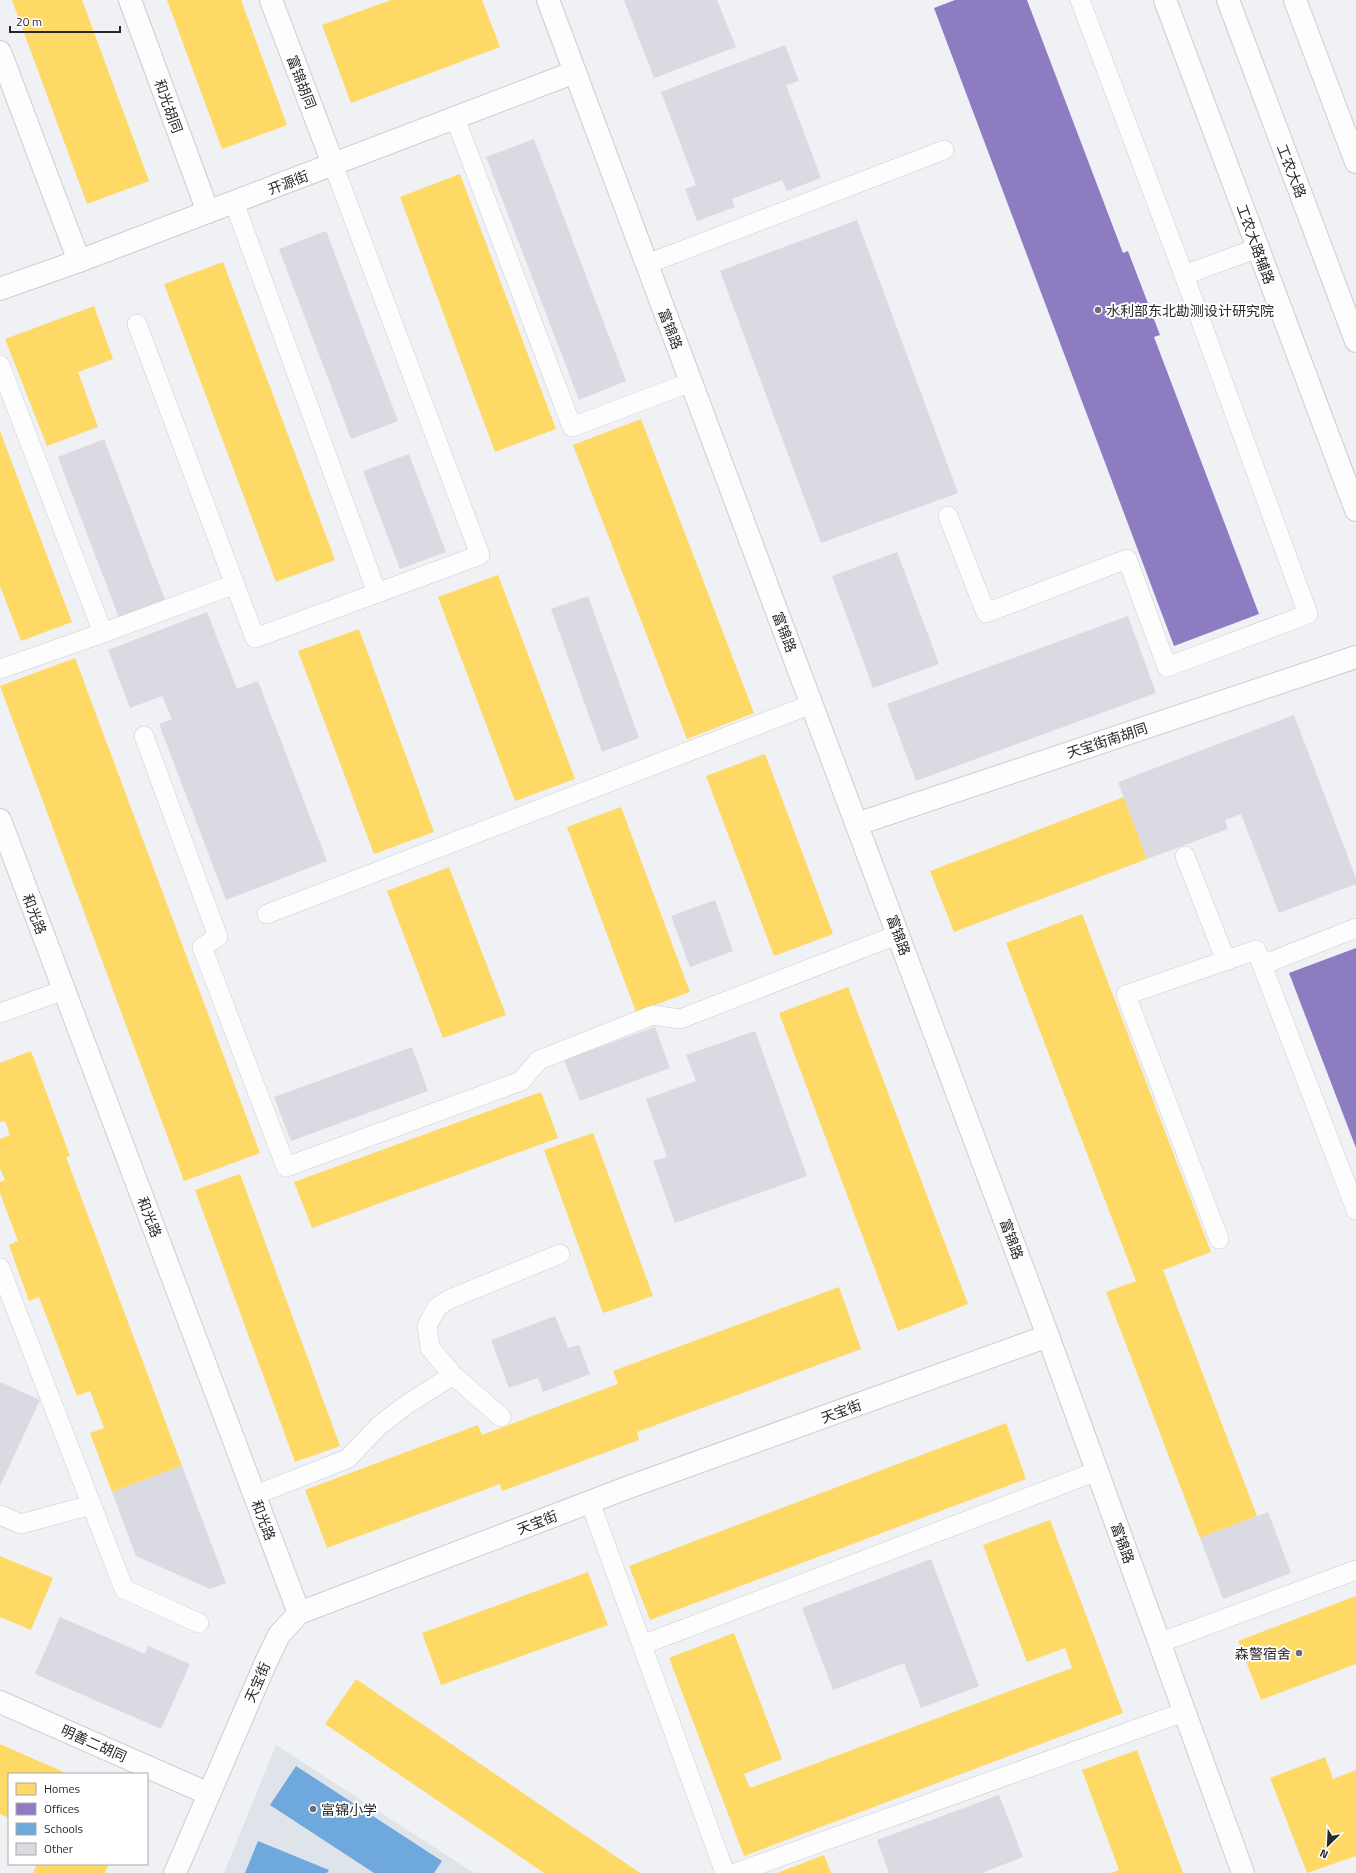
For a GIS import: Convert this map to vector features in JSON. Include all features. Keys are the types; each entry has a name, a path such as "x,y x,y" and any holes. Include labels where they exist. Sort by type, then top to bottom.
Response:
{"street":[{"name":"和光胡同","path":"130,0 208,212"},
{"name":"富锦胡同","path":"272,0 334,164"},
{"name":"富锦路","path":"548,0 899,934 1048,1336 1243,1873"},
{"name":"工农大路辅路","path":"1165,0 1356,510"},
{"name":"工农大路","path":"1228,0 1356,341"},
{"path":"1295,0 1356,162"},
{"path":"0,52 79,261"},
{"name":"开源街","path":"0,289 79,261 575,72"},
{"name":"天宝街南胡同","path":"857,824 1356,657"},
{"name":"和光路","path":"0,820 299,1613"},
{"name":"天宝街","path":"175,1873 279,1635 299,1613 590,1502 1048,1336"},
{"name":"明善二胡同","path":"0,1702 209,1794"}],"lane":[{"path":"948,516 986,613 1127,560 1167,667 1308,614 1184,275 1080,0"},
{"path":"455,118 572,427 691,382"},
{"path":"647,264 944,150"},
{"path":"137,324 255,638 480,555 334,164"},
{"path":"234,202 377,594"},
{"path":"1184,275 1258,248"},
{"path":"0,365 103,633"},
{"path":"0,669 235,584"},
{"path":"267,914 812,704"},
{"path":"144,736 218,937 202,946 286,1167 521,1081 539,1060 653,1015 680,1019 899,934"},
{"path":"1185,856 1226,961"},
{"path":"1262,965 1356,928"},
{"path":"1219,1239 1126,995 1256,950 1356,1210"},
{"path":"0,1013 64,990"},
{"path":"501,1417 453,1375 430,1348 426,1326 437,1307 450,1299 560,1254"},
{"path":"0,1268 124,1589 200,1623"},
{"path":"255,1495 347,1459 385,1421 406,1405 453,1375"},
{"path":"642,1645 1097,1471"},
{"path":"590,1502 724,1873"},
{"path":"0,1515 21,1524 91,1505"},
{"path":"1160,1643 1356,1570"},
{"path":"735,1873 1184,1712"}],"shaded area":[{"name":"富锦小学","path":"276,1745 474,1873 224,1873"}],"building: Homes":[{"path":"12,0 82,0 149,181 87,204"},
{"path":"167,0 241,0 287,125 222,149"},
{"path":"391,0 482,0 500,47 351,103 322,25"},
{"path":"460,174 556,429 495,452 400,197"},
{"path":"223,262 335,560 276,582 164,284"},
{"path":"94,306 113,359 78,372 98,427 47,446 5,339"},
{"path":"641,419 754,713 687,739 573,445"},
{"path":"0,431 72,622 21,641 0,586"},
{"path":"498,575 575,779 515,801 438,597"},
{"path":"359,629 434,832 374,854 298,651"},
{"path":"75,658 260,1153 184,1181 0,686"},
{"path":"765,754 833,934 774,956 706,776"},
{"path":"1124,797 1147,859 954,932 930,871"},
{"path":"621,807 690,992 636,1012 567,827"},
{"path":"449,867 506,1015 443,1038 387,891"},
{"path":"1082,914 1211,1252 1163,1270 1257,1516 1200,1538 1106,1292 1136,1281 1006,943"},
{"path":"848,987 968,1304 898,1331 779,1013"},
{"path":"31,1051 70,1156 66,1157 182,1466 112,1492 90,1433 104,1428 90,1391 77,1396 39,1297 29,1301 9,1245 18,1241 0,1193 0,1182 5,1180 0,1168 0,1139 10,1135 5,1121 0,1122 0,1063"},
{"path":"541,1092 558,1138 312,1228 294,1182"},
{"path":"593,1133 653,1296 603,1313 544,1150"},
{"path":"240,1174 340,1446 295,1462 195,1190"},
{"path":"839,1287 861,1349 637,1432 639,1440 502,1491 500,1484 327,1548 305,1490 478,1425 482,1435 618,1384 613,1371"},
{"path":"1006,1423 1026,1479 650,1620 629,1566"},
{"path":"1050,1520 1123,1713 744,1856 669,1658 734,1633 782,1759 744,1774 750,1788 1072,1668 1065,1648 1027,1662 983,1545"},
{"path":"0,1556 53,1578 31,1630 0,1617"},
{"path":"588,1572 608,1625 441,1685 422,1633"},
{"name":"森警宿舍","path":"1356,1596 1356,1664 1261,1700 1238,1641"},
{"path":"356,1679 640,1873 544,1873 325,1724"},
{"path":"0,1744 66,1773 8,1773 8,1818 0,1814"},
{"path":"1137,1750 1183,1873 1111,1873 1119,1870 1082,1770"},
{"path":"1325,1757 1333,1779 1356,1770 1356,1856 1307,1873 1270,1778"},
{"path":"824,1855 831,1873 777,1873"},
{"path":"37,1865 109,1865 105,1873 33,1873"}],"building: Offices":[{"name":"水利部东北勘测设计研究院","path":"955,0 1027,0 1123,253 1128,251 1160,335 1154,337 1259,614 1174,646 934,8"},
{"path":"1356,948 1356,1148 1289,973"}],"building: Schools":[{"path":"296,1766 442,1861 434,1873 374,1873 270,1805"},
{"path":"258,1841 329,1870 327,1873 245,1873"}],"building: Other":[{"path":"624,0 717,0 736,47 654,78"},
{"path":"785,45 799,81 786,85 821,178 787,191 782,180 732,199 735,207 697,221 685,189 696,185 661,92"},
{"path":"534,139 626,381 579,400 486,157"},
{"path":"857,220 958,493 821,543 720,271"},
{"path":"326,231 398,421 351,439 279,249"},
{"path":"104,439 165,600 119,618 58,457"},
{"path":"409,454 446,552 400,569 363,471"},
{"path":"897,552 939,664 873,688 832,576"},
{"path":"588,596 639,738 602,752 551,609"},
{"path":"207,612 237,689 258,681 327,861 226,900 159,724 172,719 162,696 130,708 108,650"},
{"path":"1128,616 1156,693 916,781 887,704"},
{"path":"1294,715 1356,878 1356,884 1279,913 1241,814 1225,820 1228,829 1147,859 1118,782"},
{"path":"715,900 733,951 690,967 671,916"},
{"path":"655,1027 670,1068 580,1101 564,1060"},
{"path":"755,1031 807,1176 675,1223 653,1161 667,1157 646,1099 696,1081 686,1055"},
{"path":"412,1047 428,1091 291,1141 274,1097"},
{"path":"555,1316 568,1348 579,1345 590,1374 543,1392 538,1378 509,1388 491,1340"},
{"path":"0,1382 40,1400 0,1486"},
{"path":"182,1466 226,1583 210,1589 136,1556 112,1492"},
{"path":"1268,1512 1291,1573 1223,1599 1200,1538"},
{"path":"931,1559 979,1686 921,1708 904,1663 833,1690 802,1608"},
{"path":"60,1617 145,1654 148,1646 190,1664 161,1729 35,1674"},
{"path":"999,1795 1023,1857 982,1873 889,1873 877,1840"}],"place":[{"name":"水利部东北勘测设计研究院","path":"1098,310"},
{"name":"森警宿舍","path":"1299,1653"},
{"name":"富锦小学","path":"313,1809"}]}
